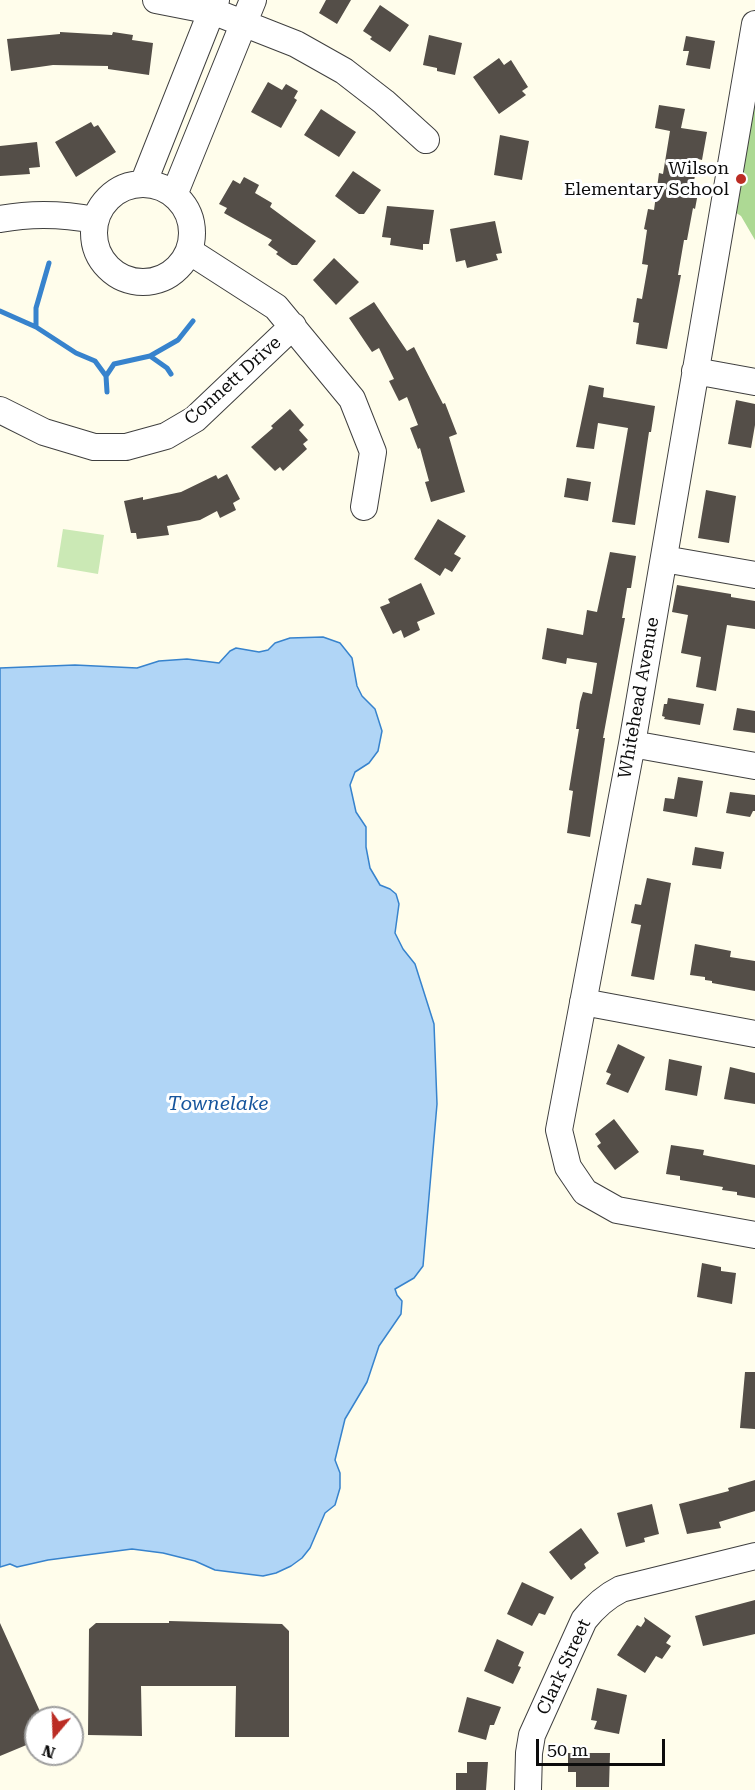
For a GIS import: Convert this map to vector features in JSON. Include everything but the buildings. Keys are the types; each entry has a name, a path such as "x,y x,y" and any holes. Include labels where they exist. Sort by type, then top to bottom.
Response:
{"street":[{"path":"156,0 214,5 249,11 296,44 344,71 384,102 426,140"},
{"path":"143,183 214,5"},
{"path":"174,195 249,11"},
{"name":"Whitehead Avenue","path":"755,24 632,744 559,1131 568,1167 585,1192 617,1210 755,1235"},
{"path":"143,183 160,186 174,195 183,204 190,218 192,232 189,251 179,267 161,279 141,282 128,280 114,273 99,256 93,235 95,220 103,203 126,186 143,183"},
{"path":"0,219 21,215 73,216 95,220"},
{"path":"189,251 276,307 352,399 373,452 364,507"},
{"name":"Connett Drive","path":"0,410 44,432 94,447 126,447 166,436 195,419 293,326"},
{"path":"695,371 755,382"},
{"path":"664,559 755,575"},
{"path":"632,744 755,766"},
{"path":"583,1002 755,1034"},
{"name":"Clark Street","path":"528,1790 532,1735 584,1620 594,1606 621,1589 755,1556"}],"green space":[{"path":"755,24 755,240 741,216 723,204"},
{"path":"63,529 104,535 98,574 57,567"}],"water":[{"name":"Townelake","path":"323,637 340,643 352,658 357,686 362,696 375,709 382,731 378,751 369,763 355,772 350,785 356,812 366,827 366,847 370,868 380,885 396,894 399,904 395,933 403,949 415,964 434,1024 437,1104 423,1266 414,1278 395,1289 402,1301 401,1314 379,1346 367,1382 345,1419 335,1460 340,1473 340,1488 335,1505 325,1513 310,1548 291,1566 263,1576 215,1570 195,1561 163,1553 132,1549 48,1560 17,1567 10,1564 0,1567 0,668 75,665 137,668 159,661 187,659 219,663 236,648 259,652 268,650 275,643 290,638"}],"waterway":[{"path":"49,263 36,308 36,327 76,353 95,361 106,376"},
{"path":"0,311 36,327"},
{"path":"107,392 106,376 114,364 150,356 178,340 193,321"},
{"path":"150,356 167,368 171,374"}],"place":[{"name":"Wilson Elementary School","path":"741,179"}]}
